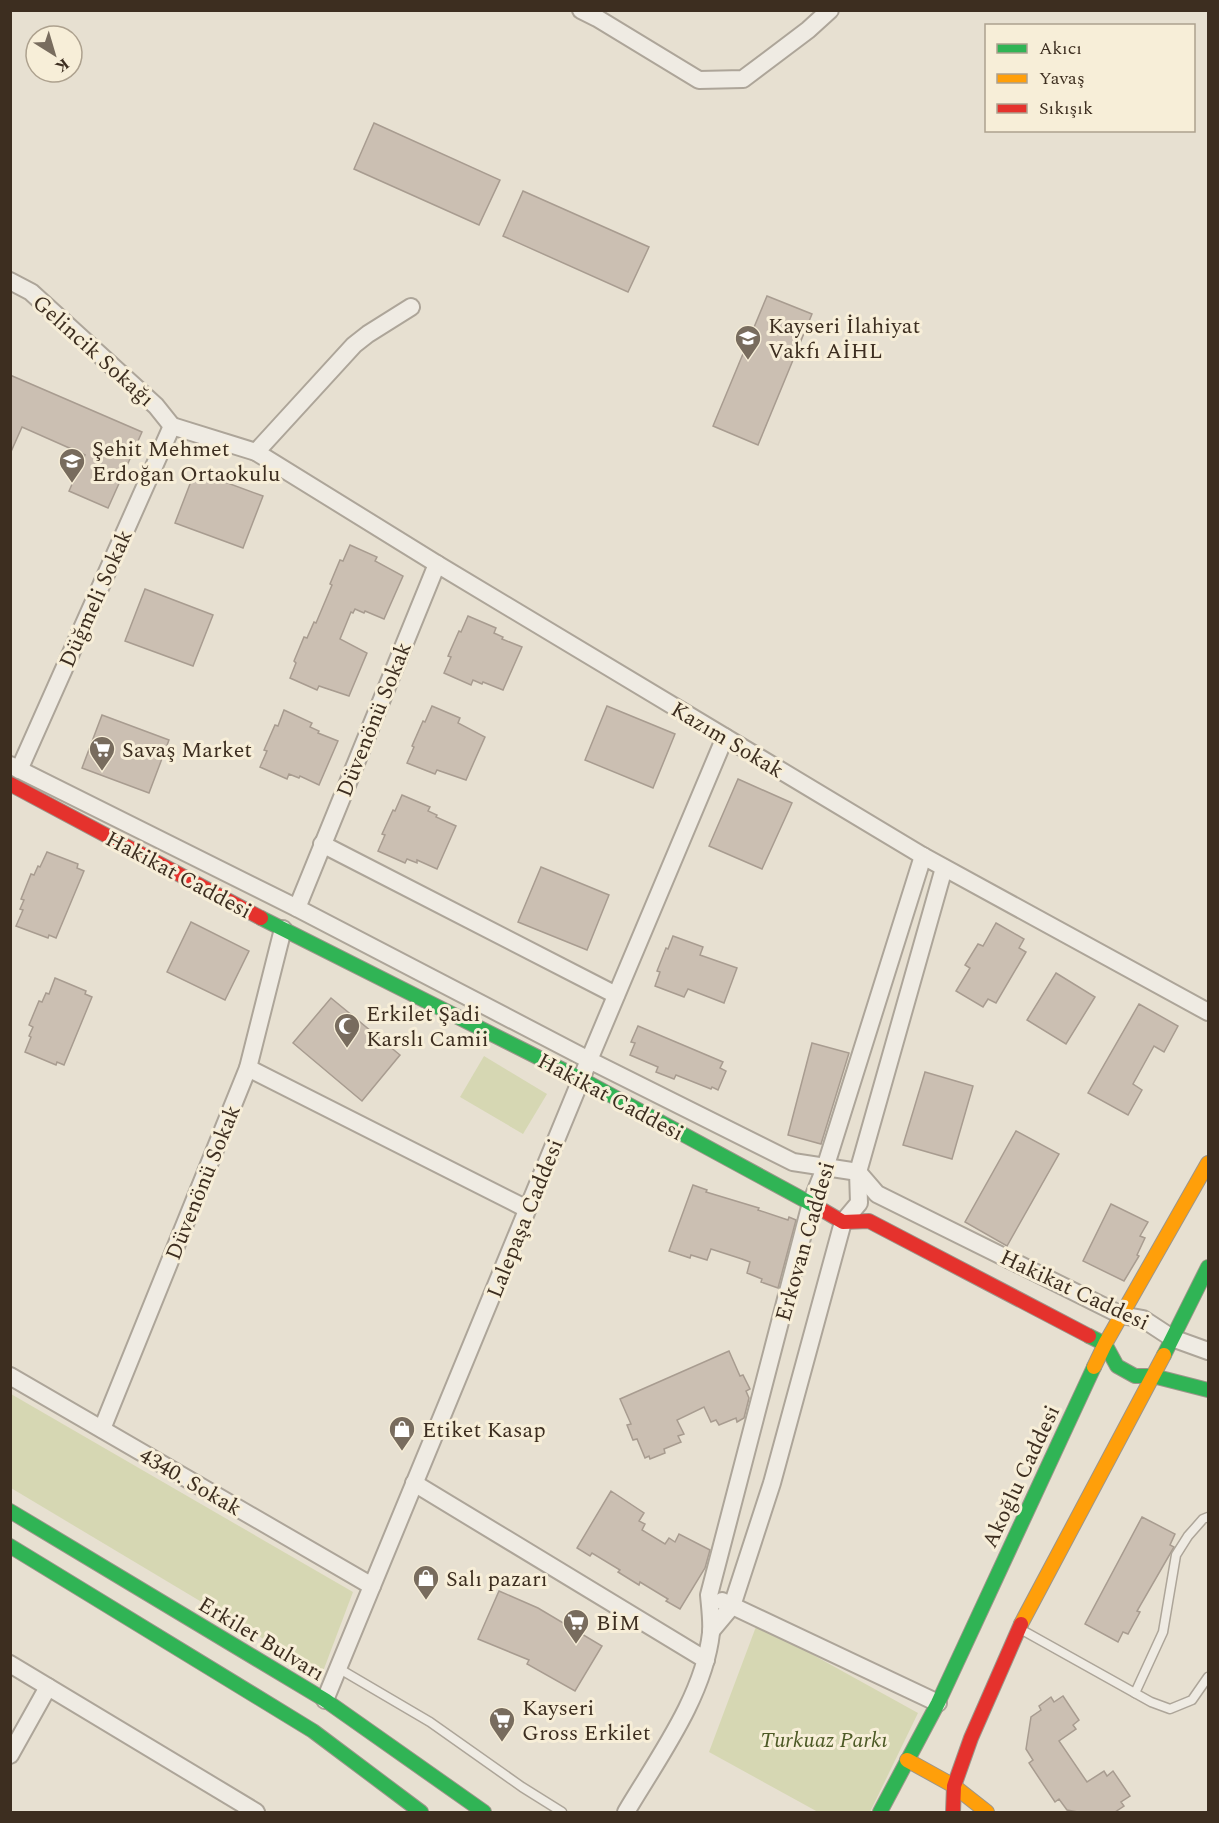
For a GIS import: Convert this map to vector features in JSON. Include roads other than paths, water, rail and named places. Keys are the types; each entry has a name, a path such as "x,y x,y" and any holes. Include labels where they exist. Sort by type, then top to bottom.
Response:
{"street":[{"path":"581,10 699,80 743,79 808,30 830,10"},
{"name":"Gelincik Sokağı","path":"10,281 31,292 156,406 172,426"},
{"path":"256,452 354,345 411,307"},
{"name":"Kazım Sokak","path":"172,426 256,452 437,564 923,856 1209,1012"},
{"name":"Düğmeli Sokak","path":"13,773 172,426"},
{"name":"Düvenönü Sokak","path":"297,908 437,564"},
{"name":"Lalepaşa Caddesi","path":"325,1700 725,737"},
{"name":"Hakikat Caddesi","path":"13,773 297,908 589,1060 793,1162 858,1173 877,1194 1121,1315 1143,1319 1172,1338 1209,1351"},
{"name":"Hakikat Caddesi","path":"13,773 118,843 581,1079 843,1222 869,1221 1105,1344 1117,1366 1135,1376 1153,1376 1209,1390"},
{"path":"322,844 616,995"},
{"name":"Erkovan Caddesi","path":"626,1812 687,1708 706,1660 711,1631 710,1595 811,1203 825,1168 923,856"},
{"name":"Erkovan Caddesi","path":"711,1631 732,1606 772,1483 843,1222 859,1203 858,1173 944,868"},
{"name":"Düvenönü Sokak","path":"102,1430 249,1068 283,929"},
{"path":"249,1068 527,1209"},
{"name":"Akoğlu Caddesi","path":"880,1812 938,1703 1105,1344 1209,1163"},
{"path":"953,1812 954,1786 971,1738 1019,1628 1209,1267"},
{"name":"4340. Sokak","path":"10,1376 372,1586"},
{"path":"414,1483 706,1660"},
{"name":"Erkilet Bulvarı","path":"10,1511 325,1700 484,1812"},
{"path":"10,1546 313,1731 421,1812"},
{"path":"710,1595 938,1703"},
{"path":"10,1665 256,1812"},
{"path":"10,1755 48,1687"},
{"path":"907,1760 954,1786 987,1812"}],"lane":[{"path":"1135,1693 1163,1632 1176,1555 1188,1536 1203,1520 1209,1517"},
{"path":"1019,1628 1151,1702 1170,1709 1192,1700 1209,1677"},
{"path":"338,1668 430,1722 522,1787 562,1812"}],"place":[{"name":"Kayseri İlahiyat Vakfı AİHL","path":"748,361"},
{"name":"Şehit Mehmet Erdoğan Ortaokulu","path":"72,484"},
{"name":"Savaş Market","path":"102,772"},
{"name":"Erkilet Şadi Karslı Camii","path":"347,1049"},
{"name":"Etiket Kasap","path":"402,1452"},
{"name":"Salı pazarı","path":"426,1601"},
{"name":"BİM","path":"576,1645"},
{"name":"Kayseri Gross Erkilet","path":"502,1743"}],"park label":[{"name":"Turkuaz Parkı","path":"824,1739"}]}
